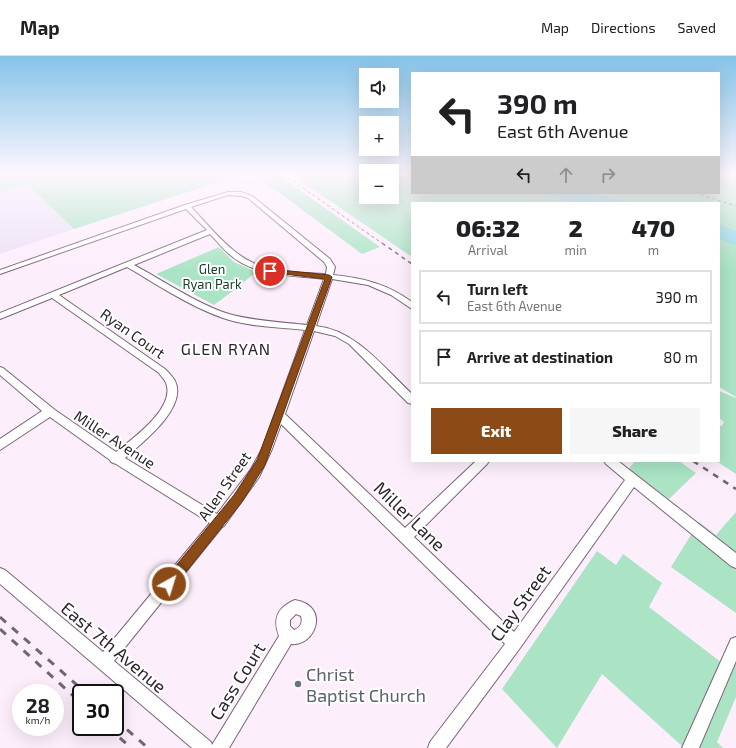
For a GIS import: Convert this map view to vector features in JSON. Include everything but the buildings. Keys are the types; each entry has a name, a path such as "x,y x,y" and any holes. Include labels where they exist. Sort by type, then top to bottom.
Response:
{"street":[{"path":"0,272 186,206"},
{"path":"187,206 237,258 251,265 270,271 360,280 374,284 394,293 411,305"},
{"path":"261,206 327,261 332,269 329,277"},
{"path":"0,316 211,231"},
{"path":"127,264 204,307 226,316 253,322 330,331 345,337 411,399"},
{"name":"Allen Street","path":"103,663 220,522 255,473 267,449 329,277"},
{"name":"Ryan Court","path":"52,294 155,366 168,376 172,382 174,392 165,413 115,458"},
{"name":"Miller Avenue","path":"0,370 49,412 115,458 220,522"},
{"path":"0,445 49,412"},
{"name":"Miller Lane","path":"279,415 515,643"},
{"path":"405,536 479,462"},
{"path":"611,462 736,561"},
{"name":"Clay Street","path":"436,748 515,643 633,479"},
{"name":"East 7th Avenue","path":"0,575 205,748"},
{"name":"Cass Court","path":"219,748 288,635"},
{"path":"690,748 736,644"}],"shaded area":[{"path":"0,206 50,206 74,229 0,254"}],"green space":[{"path":"50,206 144,206 74,229"},
{"path":"298,206 323,206 380,247 362,254"},
{"path":"338,206 411,206 411,256"},
{"path":"720,206 736,206 736,397 720,388"},
{"name":"Glen Ryan Park","path":"219,247 234,262 256,272 214,305 156,274"},
{"path":"720,391 736,398 736,474 718,462 720,462 720,425 722,426 724,422 720,419"},
{"path":"634,462 680,462 696,473 669,499 627,471"},
{"path":"736,512 736,613 671,567 699,522 716,535"},
{"path":"597,551 616,565 623,554 662,583 649,607 726,666 736,642 736,697 717,742 723,748 681,748 682,746 602,674 557,748 502,689"}],"water":[{"path":"720,225 736,231 736,245 720,239"}],"railway":[{"path":"329,206 383,244"},
{"path":"382,243 411,263"},
{"path":"695,462 736,489"},
{"path":"0,617 76,684"},
{"path":"0,629 72,695"},
{"path":"124,727 148,748"},
{"path":"118,736 131,748"}],"place":[{"name":"Christ Baptist Church","path":"298,684"}],"district":[{"name":"GLEN RYAN","path":"226,348"}],"route":[{"path":"169,584 220,522 248,485 262,462 329,277 270,271"}]}
